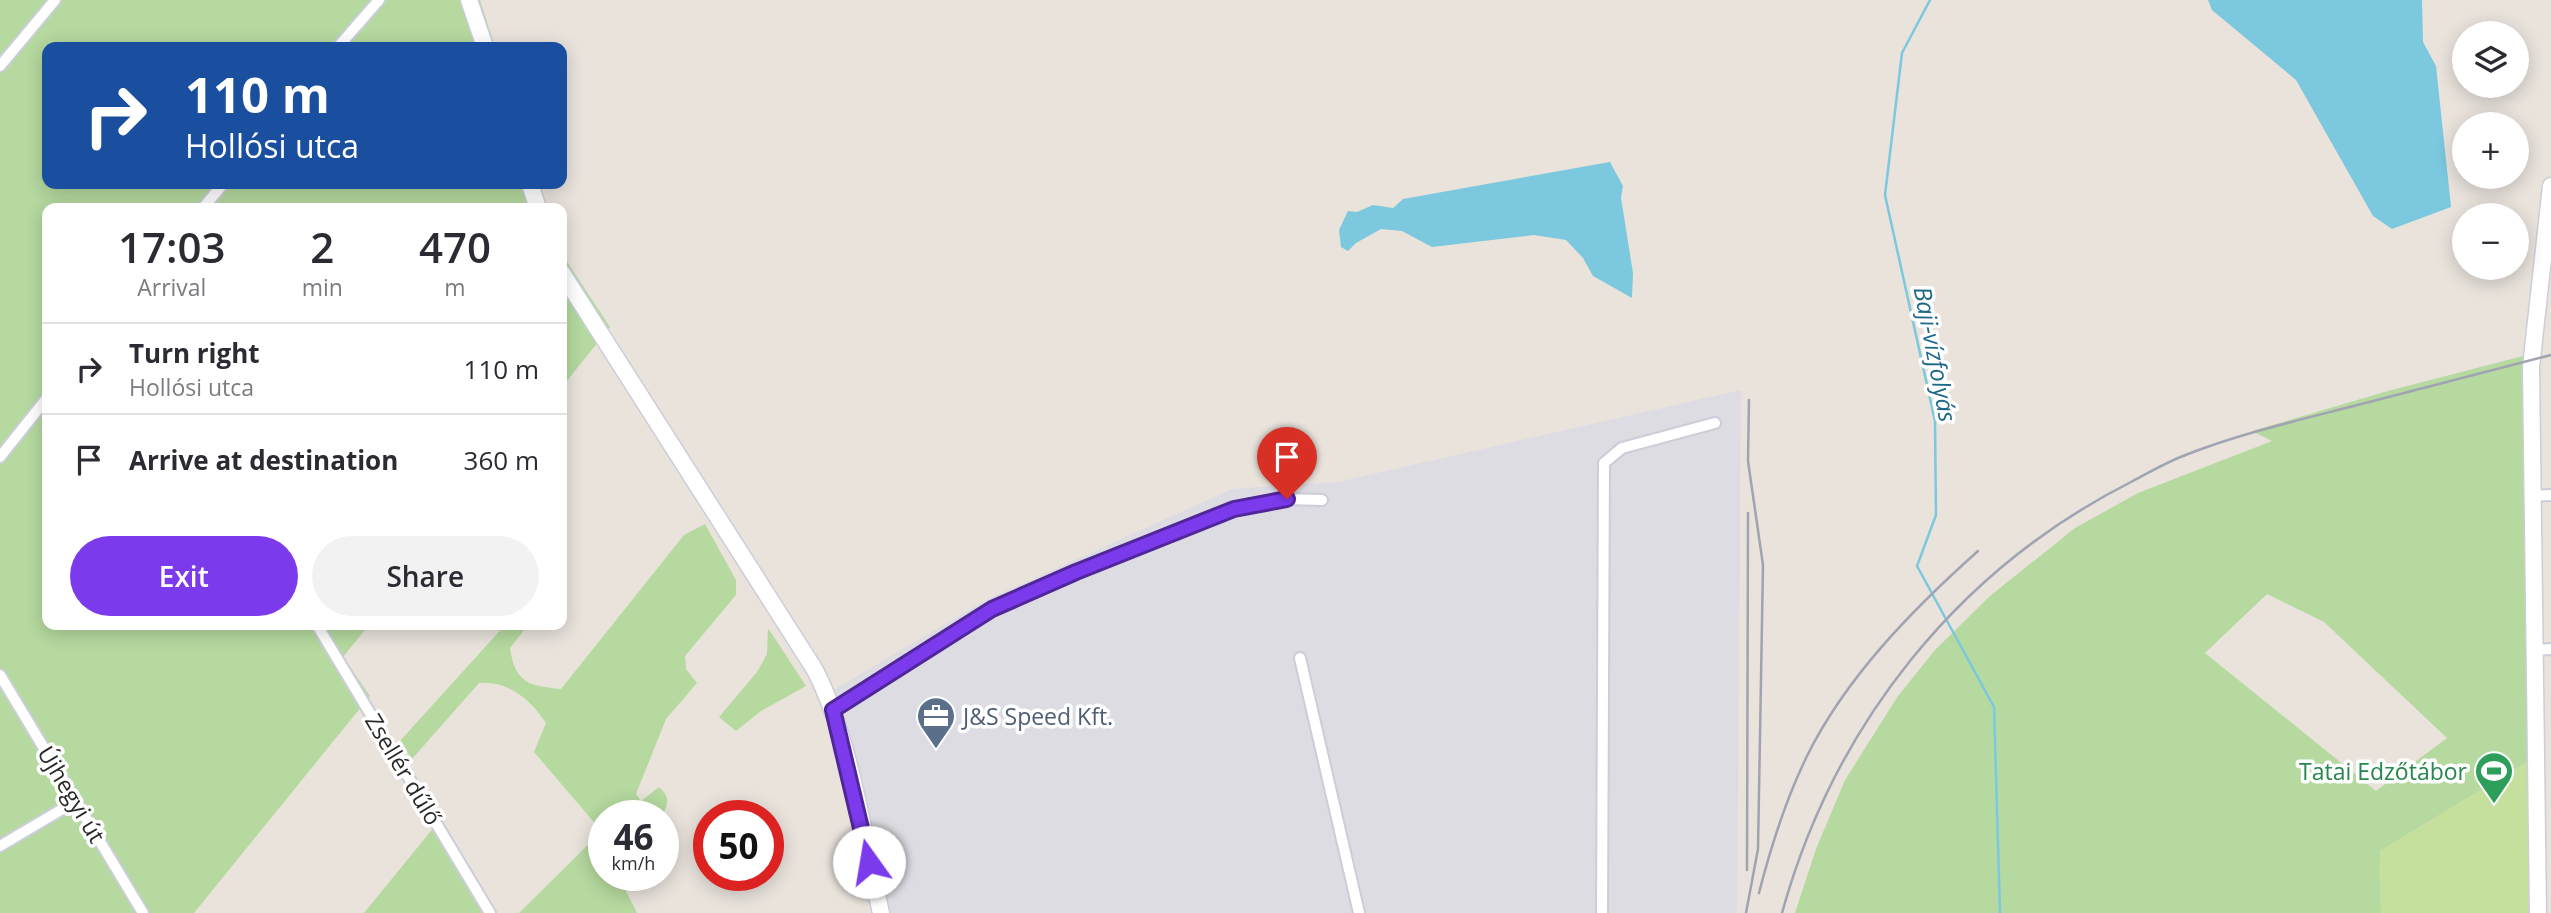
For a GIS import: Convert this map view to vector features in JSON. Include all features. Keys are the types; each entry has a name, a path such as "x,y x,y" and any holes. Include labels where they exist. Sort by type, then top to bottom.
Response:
{"main road":[{"path":"469,0 483,42"},
{"path":"2539,913 2543,650 2533,495 2531,360 2551,186"},
{"path":"567,281 815,670 840,733 881,913"}],"street":[{"path":"0,65 55,0"},
{"path":"342,42 379,0"},
{"path":"207,203 219,189"},
{"path":"0,457 42,404"},
{"path":"1602,913 1604,463 1622,448 1715,423"},
{"path":"2533,495 2551,495"},
{"path":"833,710 992,609 1076,572 1234,509 1287,499 1322,500"},
{"name":"Zsellér dűlő","path":"320,630 491,913"},
{"path":"1300,659 1359,913"},
{"name":"Újhegyi út","path":"0,675 144,913"},
{"path":"0,846 76,801"}],"shaded area":[{"path":"1741,390 1737,913 877,913 827,694 984,601 1232,489 1338,482"}],"green space":[{"path":"0,0 480,0 493,42 42,42 42,189 541,189 545,203 42,203 42,630 365,630 343,657 370,696 194,913 0,913"},
{"path":"567,262 610,327 567,381"},
{"path":"2523,356 2532,759 2380,851 2381,913 1795,913 1816,849 1845,780 1898,696 1935,650 1990,596 2075,528 2138,493 2272,441 2252,431 2388,391","holes":["2267,594 2324,622 2447,738 2376,791 2205,653"]},
{"path":"705,524 736,580 736,595 685,656 686,669 697,683 666,719 636,794 640,800 588,800 588,815 534,752 546,723 526,699 500,685 479,683 412,759 400,741 500,630 524,630 510,648 512,660 520,676 532,684 561,689 684,535"},
{"path":"768,628 806,686 761,711 736,731 719,717 757,672 767,654"},
{"name":"Tatai Edzőtábor","path":"2532,759 2533,913 2381,913 2380,851"},
{"path":"659,787 667,800 642,800"},
{"path":"435,826 489,913 364,913"},
{"path":"588,845 588,891 626,891 637,913 519,913"}],"water":[{"path":"2208,0 2422,0 2423,42 2436,66 2451,207 2392,229 2373,216 2296,80 2212,10"},
{"path":"1610,162 1623,186 1621,198 1633,273 1632,298 1593,276 1583,258 1566,240 1534,235 1432,247 1402,231 1381,229 1356,243 1348,251 1341,247 1339,230 1348,211 1357,212 1373,205 1393,208 1403,199"}],"waterway":[{"name":"Baji-vízfolyás","path":"1930,0 1902,53 1885,195 1935,421 1936,515 1917,566 1994,707 2000,913"}],"railway":[{"path":"1782,913 1805,844 1834,779 1869,717 1911,660 1958,607 2010,560 2068,518 2183,456 2284,424 2551,355"},
{"path":"1746,913 1758,849 1763,565 1748,461 1749,400"},
{"path":"1747,870 1748,513"},
{"path":"1759,893 1774,840 1799,772 1823,727 1841,699 1883,646 1929,596 1978,551"}],"place":[{"name":"J&S Speed Kft.","path":"936,750"},
{"name":"Tatai Edzőtábor","path":"2494,805"}],"route":[{"path":"869,862 833,710 992,609 1076,572 1234,509 1287,499"}]}
